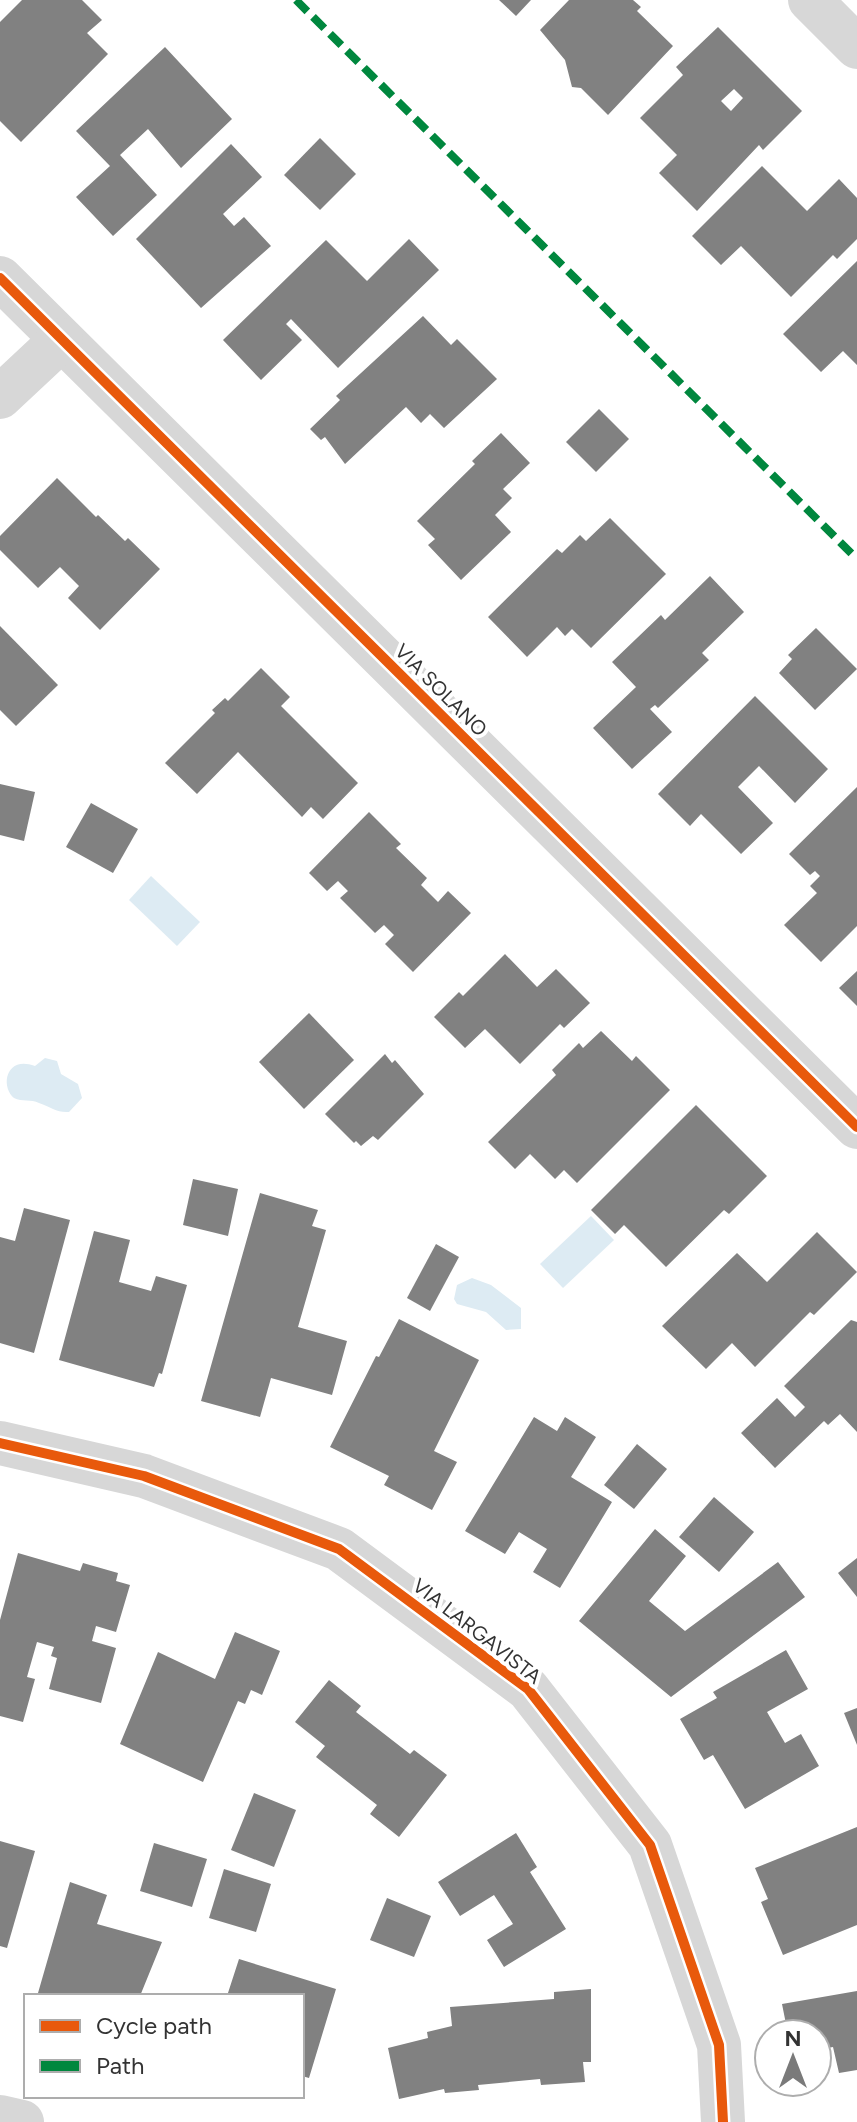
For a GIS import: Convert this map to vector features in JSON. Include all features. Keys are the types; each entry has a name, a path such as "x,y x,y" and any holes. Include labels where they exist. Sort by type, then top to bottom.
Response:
{"street":[{"path":"810,0 857,47"},
{"name":"VIA SOLANO","path":"0,278 857,1127"},
{"path":"0,397 61,340"},
{"name":"VIA LARGAVISTA","path":"0,1443 144,1476 339,1549 528,1689 650,1845 719,2045 723,2122"},
{"path":"0,2117 22,2122"}],"shaded area":[{"path":"151,876 200,922 177,946 129,900"},
{"path":"45,1058 57,1061 61,1074 78,1084 82,1098 69,1112 17,1099 10,1093 7,1080 12,1068 25,1064 35,1066"},
{"path":"591,1216 614,1240 563,1288 540,1264"},
{"path":"472,1278 491,1285 521,1308 521,1329 506,1330 486,1312 457,1304 454,1299 457,1285"}],"building":[{"path":"22,0 82,0 102,20 87,33 108,54 21,142 0,121 0,22"},
{"path":"499,0 531,0 516,16"},
{"path":"569,0 633,0 641,7 637,11 673,46 608,115 581,88 572,87 565,60 540,30"},
{"path":"718,27 802,111 763,150 759,145 697,211 659,173 677,155 640,118 683,75 676,67","holes":["734,89 743,98 731,111 721,101"]},
{"path":"165,47 232,119 181,168 148,129 120,155 157,195 113,236 76,197 110,166 76,131"},
{"path":"320,138 356,174 320,210 284,175"},
{"path":"231,144 262,177 223,214 234,226 244,217 271,246 201,308 136,239"},
{"path":"762,166 807,211 839,179 857,198 857,239 837,259 833,255 791,297 741,246 721,265 692,236"},
{"path":"409,239 439,270 338,368 291,319 286,324 302,340 261,380 223,340 326,240 367,281"},
{"path":"857,261 857,365 843,351 821,372 783,334"},
{"path":"423,316 451,345 457,339 497,379 444,428 430,414 421,423 406,407 345,464 325,437 321,440 310,429 340,400 336,396"},
{"path":"599,409 629,439 596,472 566,442"},
{"path":"501,433 530,463 503,489 512,498 495,515 511,532 461,580 428,545 435,539 417,521 475,464 472,461"},
{"path":"57,478 96,517 98,515 125,541 128,538 160,569 100,630 68,598 79,586 60,567 38,588 0,550 0,536"},
{"path":"610,518 666,574 591,648 572,629 565,636 557,627 527,657 488,617 557,549 562,553 580,535 586,541"},
{"path":"710,576 744,612 702,653 709,660 658,708 655,705 650,709 672,732 632,769 593,728 636,687 612,662 661,615 665,620"},
{"path":"0,626 58,685 16,726 0,710"},
{"path":"816,628 857,669 815,710 779,673 792,659 788,655"},
{"path":"261,668 290,697 281,706 358,783 323,819 311,807 302,817 238,752 197,794 165,763 215,713 212,710 225,698 228,701"},
{"path":"755,696 828,769 795,803 759,766 738,787 773,823 741,854 701,814 690,826 658,794"},
{"path":"0,784 35,792 24,841 0,835"},
{"path":"857,787 857,926 821,962 784,925 817,893 810,886 820,876 815,871 810,875 789,854"},
{"path":"91,803 138,829 113,873 66,847"},
{"path":"369,812 401,844 396,848 427,878 421,885 438,902 448,891 471,913 413,972 385,944 394,935 384,925 375,933 340,898 348,891 338,881 327,891 309,873"},
{"path":"505,954 537,987 556,969 590,1003 564,1028 560,1024 520,1064 485,1029 465,1048 434,1017 459,992 463,996"},
{"path":"857,971 857,1006 839,988"},
{"path":"309,1013 354,1060 304,1109 259,1062"},
{"path":"601,1031 632,1061 636,1056 670,1090 577,1183 564,1170 555,1179 530,1154 515,1169 488,1142 556,1075 552,1070 579,1043 583,1048"},
{"path":"385,1054 392,1063 395,1060 424,1094 378,1140 373,1136 361,1146 356,1141 354,1143 325,1114"},
{"path":"696,1105 767,1176 729,1214 724,1210 666,1267 624,1225 615,1234 591,1210"},
{"path":"193,1179 238,1189 228,1236 183,1225"},
{"path":"260,1193 318,1210 312,1226 326,1230 298,1327 347,1341 332,1395 271,1378 260,1417 201,1401"},
{"path":"24,1208 70,1220 34,1353 0,1343 0,1237 15,1241"},
{"path":"94,1231 130,1240 119,1282 151,1291 156,1276 187,1285 162,1374 159,1373 154,1387 59,1360"},
{"path":"817,1232 857,1272 814,1315 810,1312 755,1367 732,1343 706,1369 662,1326 737,1253 767,1282"},
{"path":"436,1244 459,1257 430,1311 407,1298"},
{"path":"399,1319 479,1360 434,1451 457,1462 432,1510 384,1485 389,1476 330,1447 376,1356 379,1357"},
{"path":"851,1320 857,1322 857,1432 840,1414 828,1425 824,1421 775,1468 741,1433 777,1398 795,1417 805,1407 784,1386"},
{"path":"534,1417 557,1431 565,1417 596,1437 571,1477 612,1502 560,1588 533,1572 547,1549 519,1532 505,1554 465,1531"},
{"path":"637,1444 667,1469 634,1509 604,1485"},
{"path":"714,1497 754,1532 719,1572 679,1537"},
{"path":"655,1529 686,1556 649,1601 685,1631 778,1562 805,1597 671,1697 579,1621"},
{"path":"18,1553 80,1571 83,1563 118,1573 116,1581 130,1585 116,1632 96,1626 92,1641 116,1648 101,1703 49,1689 57,1658 51,1656 54,1647 37,1642 27,1677 35,1679 23,1722 0,1716 0,1620"},
{"path":"857,1558 857,1597 838,1573"},
{"path":"235,1632 280,1651 262,1695 251,1690 245,1704 238,1701 203,1782 120,1744 158,1652 215,1679"},
{"path":"786,1650 808,1689 767,1712 785,1743 801,1734 819,1766 745,1809 713,1755 704,1760 680,1719 717,1698 713,1692"},
{"path":"329,1680 361,1706 356,1712 410,1754 414,1750 447,1775 399,1837 370,1814 377,1805 316,1757 325,1746 295,1722"},
{"path":"857,1708 857,1745 844,1713"},
{"path":"254,1793 296,1810 274,1867 231,1850"},
{"path":"857,1827 857,1925 783,1955 761,1902 768,1899 755,1868"},
{"path":"516,1833 537,1867 530,1872 566,1929 504,1967 487,1940 513,1924 494,1895 460,1916 438,1882"},
{"path":"0,1841 35,1851 7,1948 0,1946"},
{"path":"154,1843 207,1859 192,1907 140,1891"},
{"path":"224,1869 271,1884 256,1932 209,1918"},
{"path":"70,1882 107,1895 97,1924 162,1942 141,1994 38,1993"},
{"path":"387,1898 431,1916 414,1957 370,1940"},
{"path":"239,1959 336,1989 309,2078 304,2077 304,1994 228,1994"},
{"path":"591,1989 591,2062 583,2062 585,2082 541,2085 540,2079 478,2085 479,2090 445,2093 444,2089 399,2099 388,2048 428,2038 427,2032 452,2026 450,2007 554,1999 554,1992"},
{"path":"857,1991 857,2070 839,2073 833,2047 833,2018 785,2018 782,2004"}],"marked path":[{"path":"296,0 857,559"}],"cycle path":[{"path":"0,278 857,1127"},
{"path":"0,1443 144,1476 339,1549 528,1689 650,1845 719,2045 723,2122"}]}
